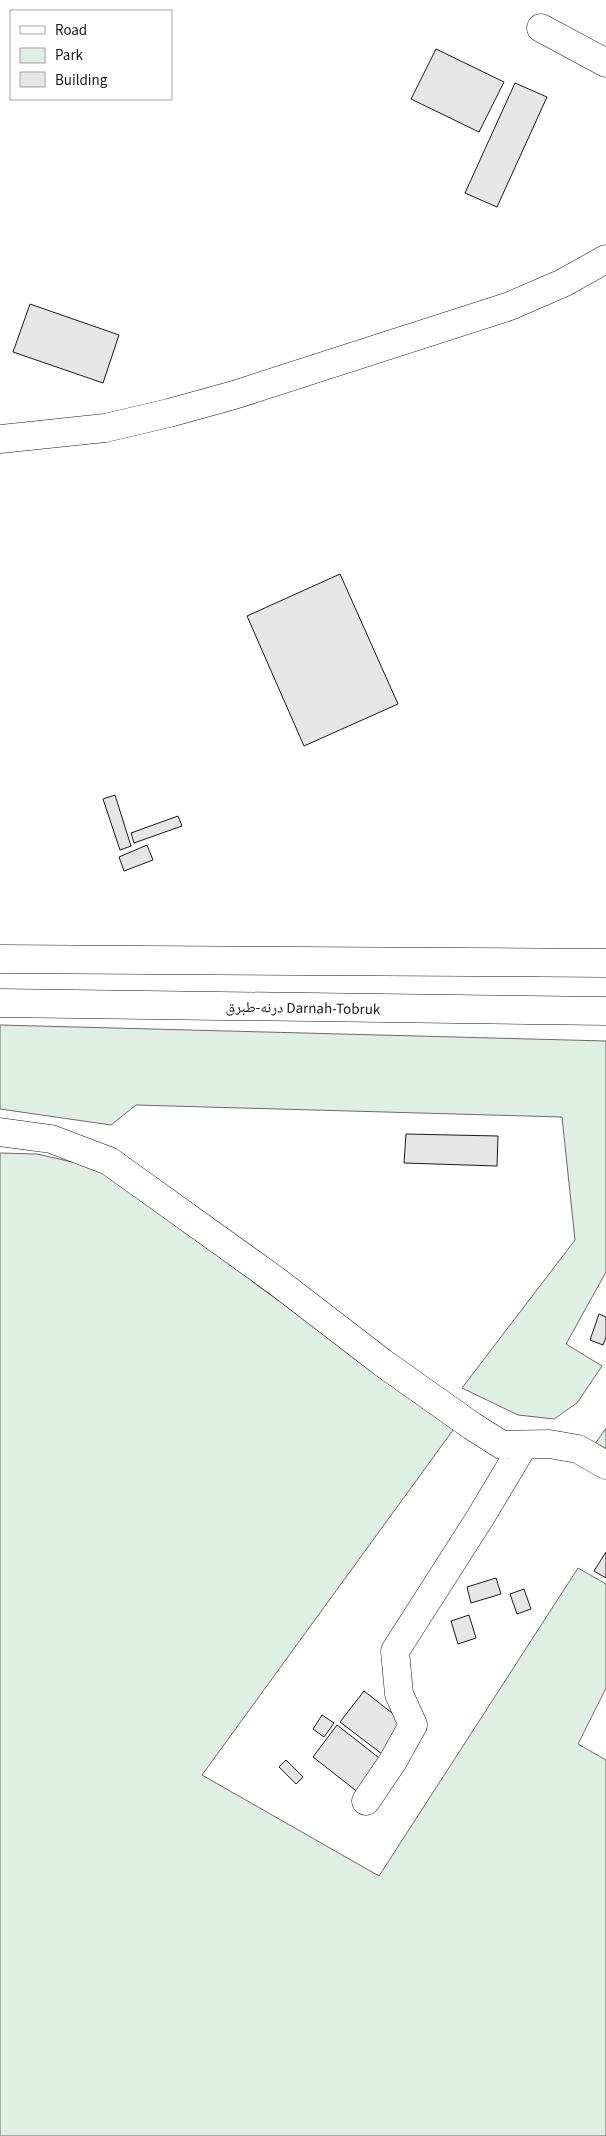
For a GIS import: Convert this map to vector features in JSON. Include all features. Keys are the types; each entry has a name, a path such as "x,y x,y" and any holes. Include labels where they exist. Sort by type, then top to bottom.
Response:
{"main road":[{"path":"542,28 606,63"},
{"path":"0,439 105,428 234,395 510,306 563,283 606,259"},
{"path":"0,959 606,963"},
{"name":"درنه-طبرق Darnah-Tobruk","path":"0,1004 606,1011"},
{"path":"0,1132 51,1139 109,1161 267,1274 383,1363 502,1445 549,1444 578,1449 606,1465"},
{"path":"366,1801 394,1762 413,1725 398,1694 395,1651 480,1518 523,1446"}],"green space":[{"path":"0,1025 606,1041 606,1272 566,1344 602,1366 577,1403 554,1419 518,1415 462,1388 575,1240 562,1117 136,1105 111,1125 0,1109"},
{"path":"0,1153 37,1154 90,1166 153,1196 258,1286 456,1426 202,1775 379,1876 578,1568 606,1584 606,1688 578,1744 606,1760 606,2136 0,2136"},
{"path":"606,1428 606,1450 595,1444"}],"building":[{"path":"436,49 504,82 479,132 411,99"},
{"path":"515,83 547,97 497,207 465,193"},
{"path":"30,304 119,335 103,383 13,352"},
{"path":"340,574 398,704 304,746 247,616"},
{"path":"115,795 131,846 120,850 103,799"},
{"path":"178,816 182,826 134,843 131,833"},
{"path":"147,845 153,860 124,871 119,857"},
{"path":"406,1134 498,1136 497,1166 404,1163"},
{"path":"599,1314 606,1317 606,1337 603,1345 590,1340"},
{"path":"606,1552 606,1578 594,1571"},
{"path":"496,1578 501,1594 471,1603 467,1587"},
{"path":"524,1589 531,1609 517,1614 510,1594"},
{"path":"469,1615 476,1638 458,1644 451,1621"},
{"path":"364,1691 406,1724 382,1754 340,1722"},
{"path":"322,1715 334,1723 324,1737 313,1729"},
{"path":"337,1725 383,1761 359,1793 313,1757"},
{"path":"286,1760 303,1777 296,1784 279,1767"}]}
